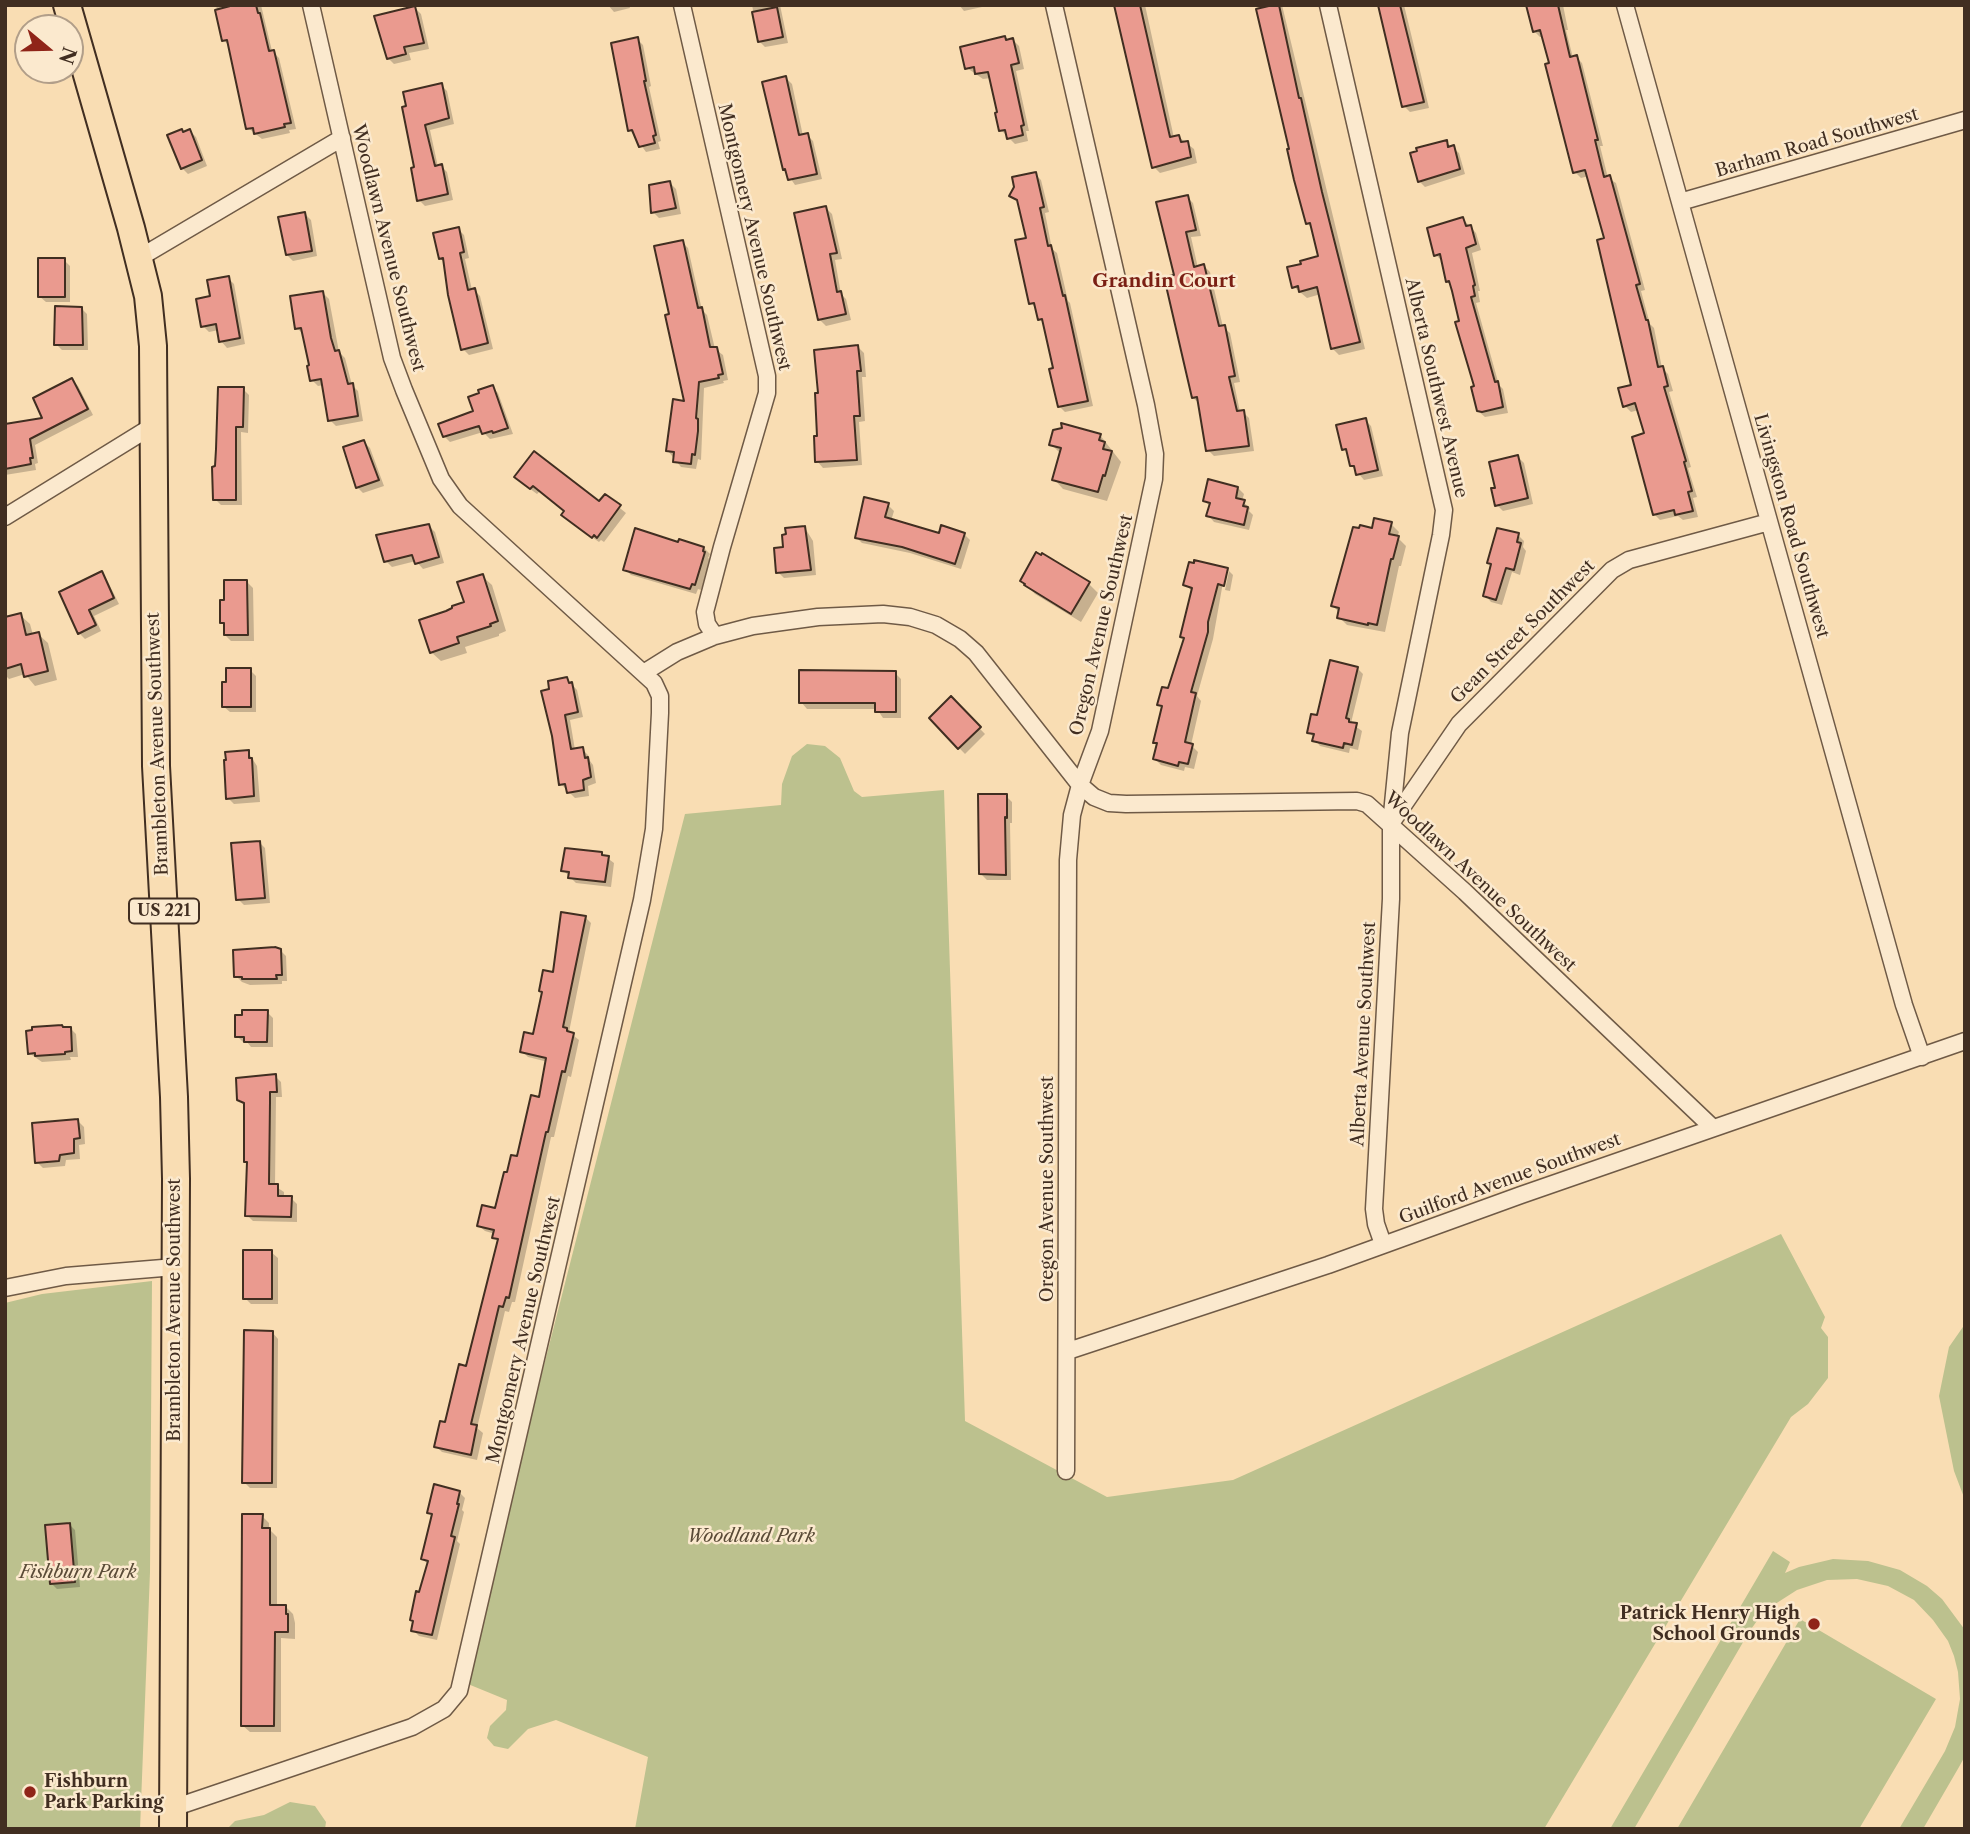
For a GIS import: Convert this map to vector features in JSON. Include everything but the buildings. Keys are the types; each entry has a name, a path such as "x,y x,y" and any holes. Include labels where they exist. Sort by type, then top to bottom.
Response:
{"main road":[{"name":"Brambleton Avenue Southwest","path":"67,5 139,258 148,296 153,346 156,766 174,1097 176,1267 173,1818"}],"street":[{"name":"Woodlawn Avenue Southwest","path":"311,5 392,358 441,479 460,506 645,672 677,652 715,636 753,626 831,616 883,614 910,617 936,625 960,639 987,665 1030,725 1080,785 1094,797 1109,803 1357,801 1367,804 1713,1128"},
{"name":"Montgomery Avenue Southwest","path":"682,5 767,376 767,393 705,612 715,636"},
{"name":"Oregon Avenue Southwest","path":"1054,5 1155,454 1154,479 1100,731 1072,815 1067,891 1066,1471"},
{"name":"Alberta Southwest Avenue","path":"1328,5 1444,510 1399,733 1391,824"},
{"name":"Livingston Road Southwest","path":"1625,5 1904,1005 1922,1057"},
{"name":"Barham Road Southwest","path":"1680,202 1965,120"},
{"path":"139,258 342,138"},
{"path":"5,517 154,425"},
{"name":"Gean Street Southwest","path":"1391,824 1459,724 1612,570 1629,560 1769,522"},
{"name":"Montgomery Avenue Southwest","path":"173,1818 412,1727 444,1709 463,1682 649,866 654,829 660,696 645,672"},
{"name":"Alberta Avenue Southwest","path":"1384,1244 1376,1224 1374,1209 1391,899 1391,824"},
{"name":"Guilford Avenue Southwest","path":"1068,1351 1101,1342 1965,1041"},
{"path":"5,1288 66,1276 176,1267"}],"green space":[{"name":"Woodland Park","path":"807,744 825,746 840,758 854,791 862,797 944,790 965,1421 1107,1497 1233,1480 1781,1234 1825,1317 1821,1328 1828,1337 1828,1378 1808,1404 1791,1417 1544,1829 635,1829 648,1757 556,1720 528,1729 508,1749 494,1746 487,1738 490,1726 506,1710 507,1700 463,1682 685,814 781,805 782,784 792,756"},
{"name":"Fishburn Park","path":"152,1281 150,1572 140,1829 5,1829 5,1303 42,1294"},
{"path":"1965,1324 1965,1500 1954,1471 1939,1396 1949,1347"},
{"path":"1773,1551 1790,1562 1785,1573 1833,1559 1868,1561 1900,1570 1927,1586 1942,1599 1965,1630 1965,1756 1923,1829 1899,1829 1945,1751 1955,1727 1960,1699 1954,1656 1948,1641 1933,1620 1914,1600 1888,1586 1857,1579 1827,1580 1797,1590 1759,1618 1634,1829 1610,1829"},
{"path":"1800,1619 1936,1699 1859,1829 1677,1829"},
{"path":"290,1802 315,1806 326,1822 325,1829 227,1829 235,1821 264,1815"}],"place":[{"name":"Patrick Henry High School Grounds","path":"1814,1624"},
{"name":"Fishburn Park Parking","path":"30,1792"}],"district":[{"name":"Grandin Court","path":"1164,282"}]}
